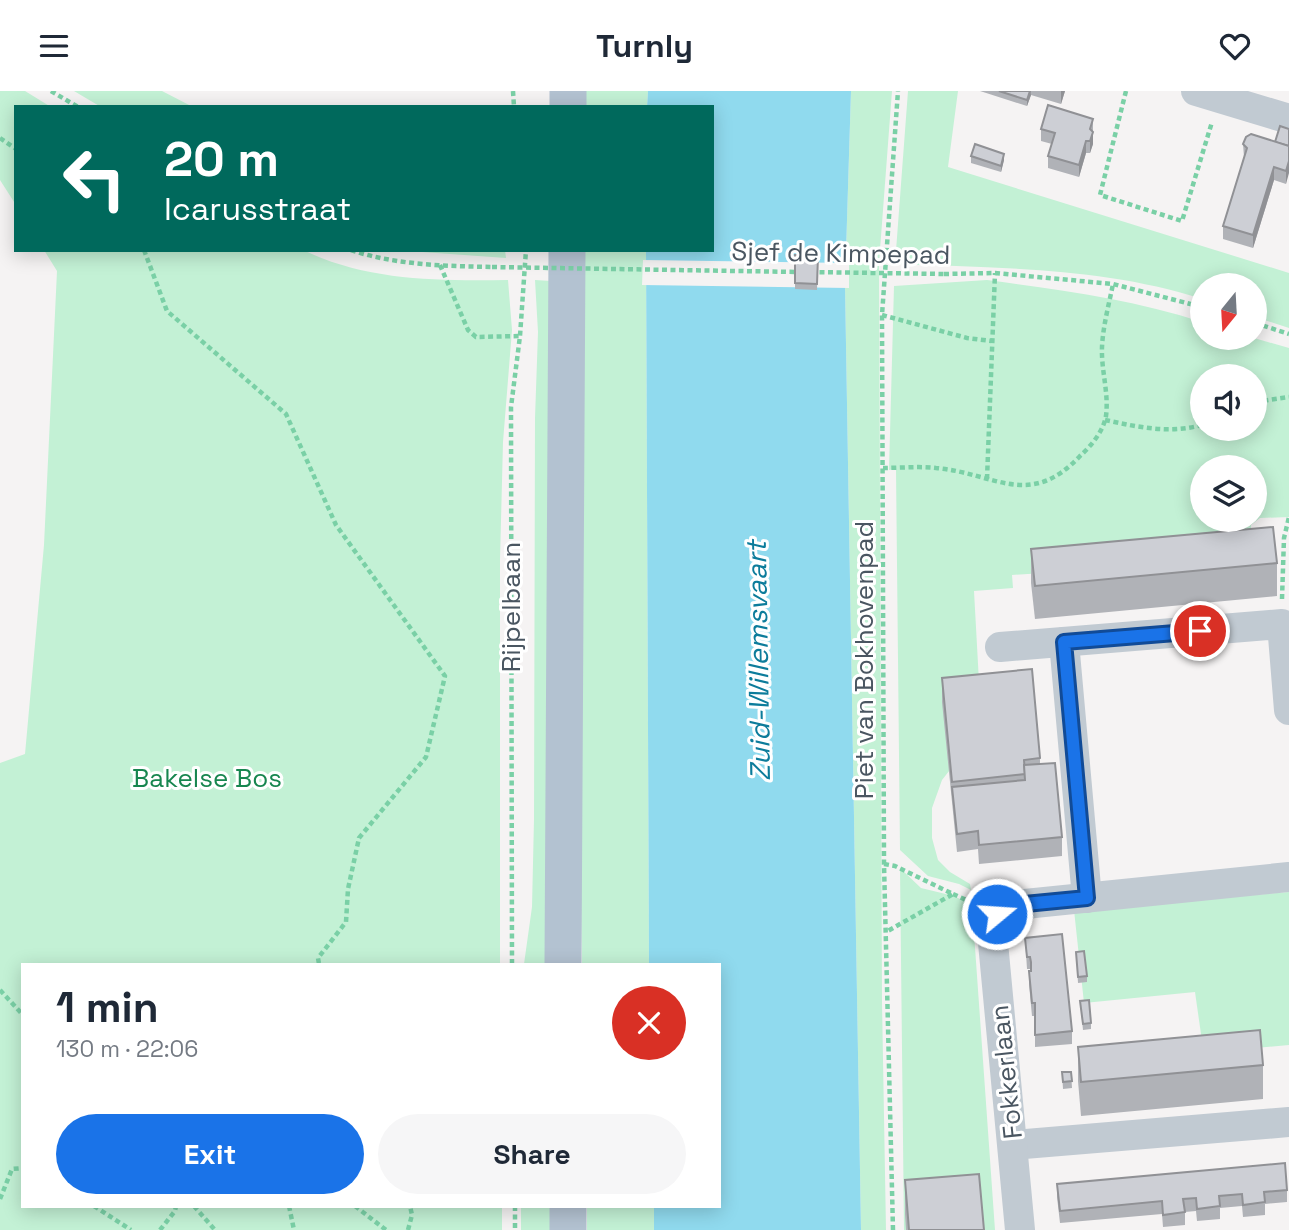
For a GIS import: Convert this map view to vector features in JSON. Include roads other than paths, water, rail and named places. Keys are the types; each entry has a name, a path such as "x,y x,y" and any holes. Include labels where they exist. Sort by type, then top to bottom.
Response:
{"main road":[{"name":"Rijpelbaan","path":"563,963 567,252"},
{"path":"568,1208 568,1230"}],"street":[{"path":"1208,95 1289,119"},
{"path":"1000,647 1282,624 1289,710"},
{"path":"1064,642 1087,898 1289,877"},
{"name":"Fokkerlaan","path":"1020,1230 992,932 997,914 1015,905 1087,898"},
{"path":"1013,1145 1289,1122"}],"water":[{"name":"Zuid-Willemsvaart","path":"648,91 851,91 845,285 861,1230 654,1230 654,1208 721,1208 721,963 649,963 646,252 714,252 714,105 647,105"}],"park label":[{"name":"Bakelse Bos","path":"207,778"}]}
